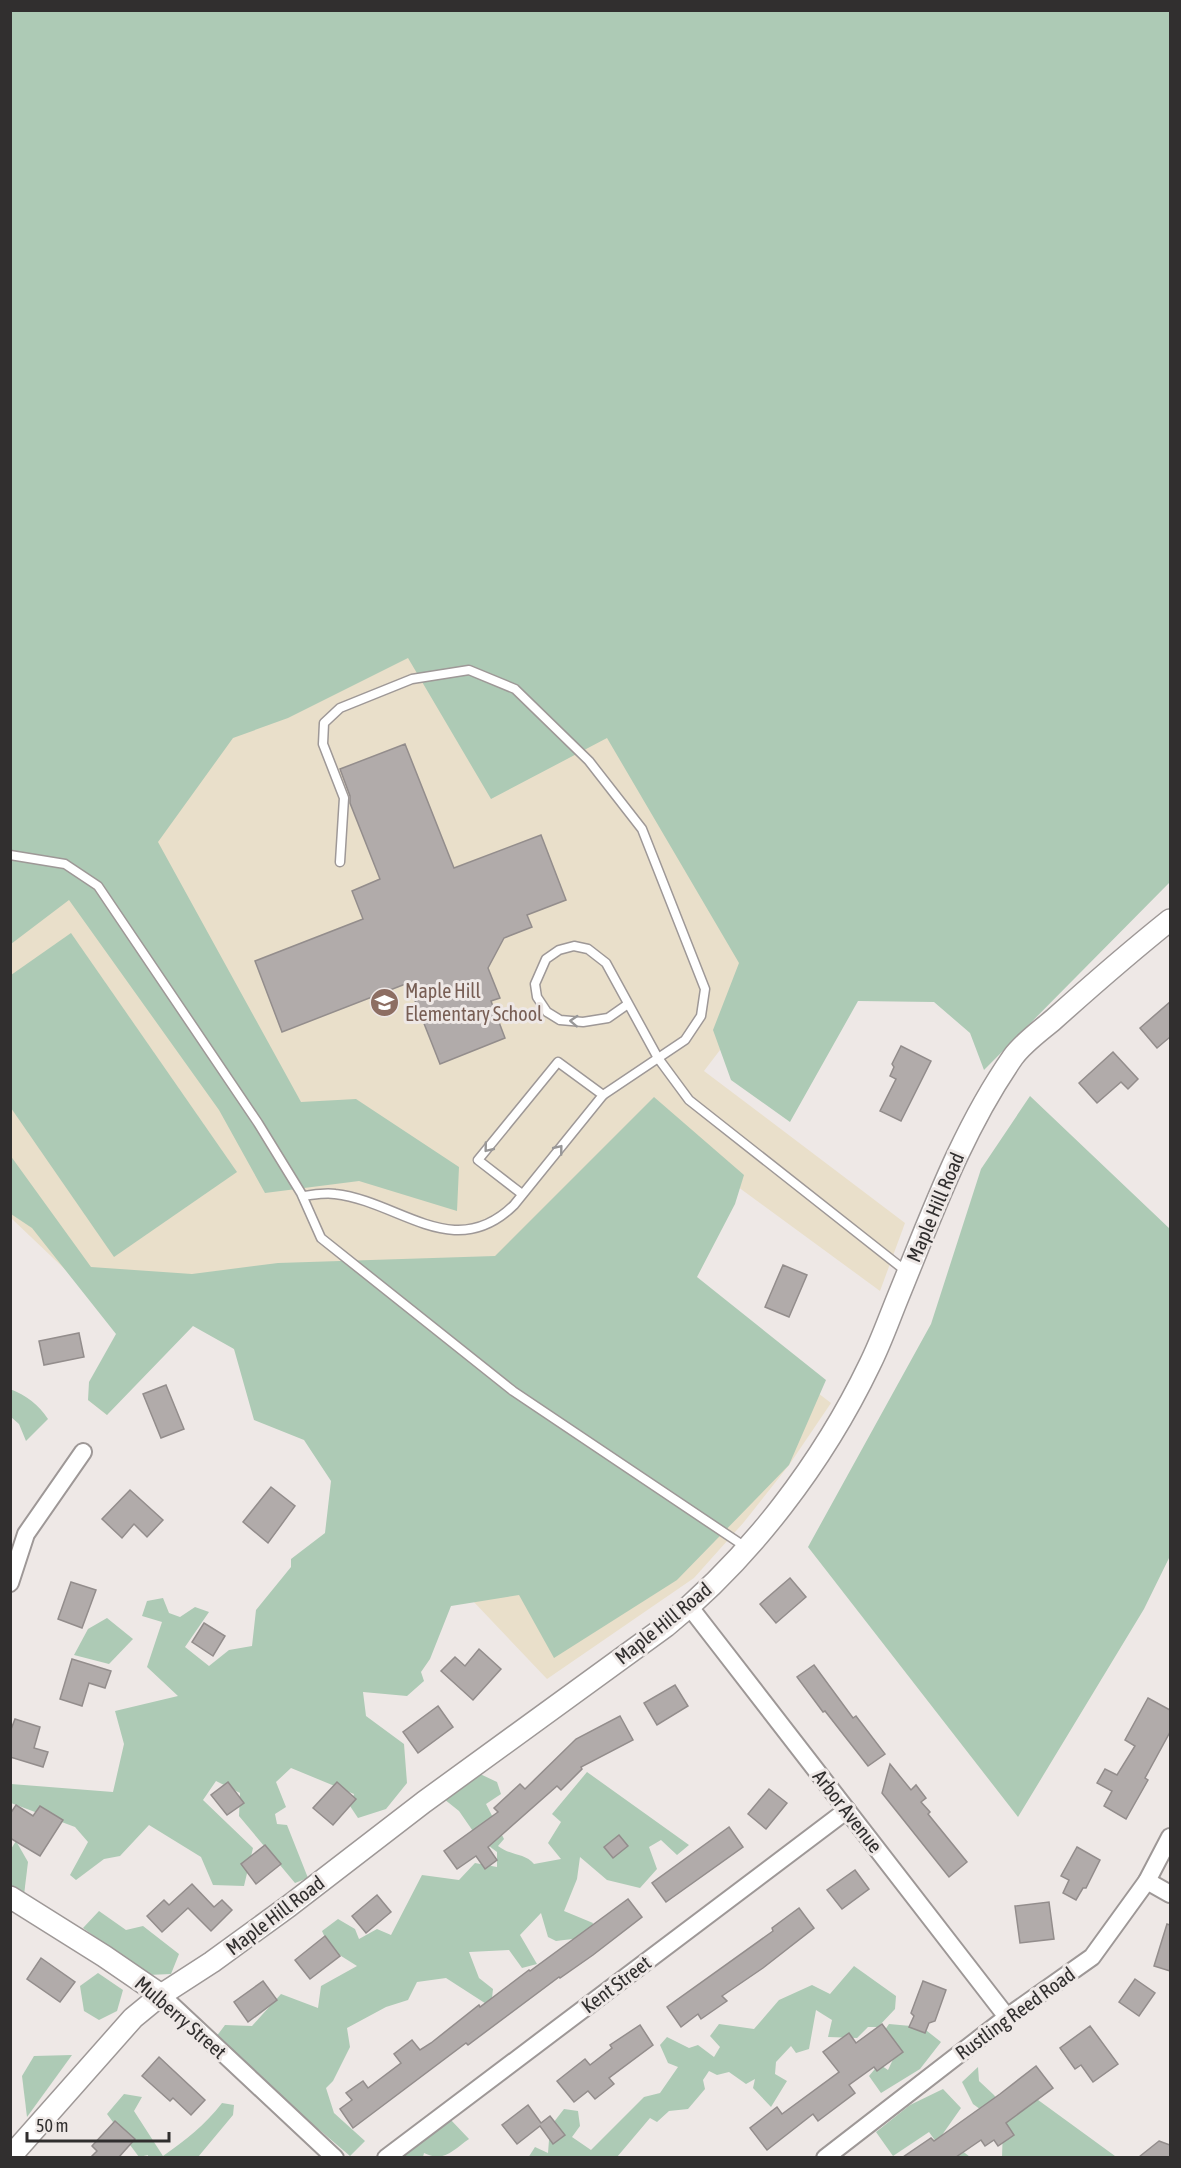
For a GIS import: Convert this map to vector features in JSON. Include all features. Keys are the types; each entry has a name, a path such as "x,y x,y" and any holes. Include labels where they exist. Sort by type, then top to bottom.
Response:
{"street":[{"name":"Maple Hill Road","path":"10,2157 133,2018 161,1995 290,1906 424,1802 666,1626 748,1548 816,1461 844,1416 871,1362 962,1143 986,1098 1015,1054 1170,920"},
{"path":"10,1583 26,1534 83,1452"},
{"name":"Arbor Avenue","path":"689,1606 1007,2017"},
{"name":"Kent Street","path":"386,2157 847,1810"},
{"name":"Rustling Reed Road","path":"825,2157 1007,2017 1092,1957 1147,1881 1170,1837"},
{"path":"1147,1881 1170,1894"},
{"name":"Mulberry Street","path":"10,1897 95,1950 161,1995 334,2157"}],"lane":[{"path":"303,1196 334,1193 376,1204 428,1226 468,1231 500,1218 603,1095 685,1040 701,1016 705,989 642,829 589,761 515,689 469,670 412,680 340,708 324,723 323,744 344,798 340,862"},
{"path":"10,855 65,864 98,886 258,1123 303,1196 321,1238 513,1391 748,1548"},
{"path":"628,1004 608,1018 583,1022 560,1020 546,1012 537,997 535,984 546,959 559,950 574,946 588,949 606,963 658,1058 689,1100 908,1272"},
{"path":"522,1194 478,1160 558,1062 603,1095"}],"shaded area":[{"name":"Maple Hill Elementary School","path":"10,247 501,607 810,932 704,1071 905,1223 880,1291 655,1126 584,1214 831,1403 789,1465 744,1522 694,1578 547,1679 193,1306 107,1415 88,1400 134,1335 11,1218"}],"green space":[{"path":"11,11 1170,11 1170,882 984,1070 970,1033 934,1002 858,1001 790,1122 731,1080 713,1030 739,963 607,738 491,799 408,658 288,718 233,738 158,842 301,1102 356,1099 459,1167 457,1211 359,1181 265,1193 219,1110 69,900 11,944"},
{"path":"71,933 237,1172 114,1257 11,1108 11,975"},
{"path":"1030,1096 1170,1229 1170,1556 1144,1609 1018,1817 808,1547 931,1324 981,1169"},
{"path":"654,1097 744,1175 735,1204 697,1277 826,1380 789,1465 677,1580 554,1658 519,1595 451,1606 430,1659 421,1672 424,1681 407,1696 363,1692 366,1716 404,1744 407,1783 386,1809 358,1818 350,1806 354,1794 291,1768 276,1782 286,1807 275,1814 277,1824 287,1825 308,1878 295,1883 239,1816 240,1793 216,1781 203,1800 253,1848 244,1886 213,1885 201,1857 149,1825 120,1856 104,1859 76,1880 70,1875 88,1842 75,1827 11,1803 11,1784 113,1792 124,1744 115,1711 178,1696 147,1667 162,1622 142,1616 147,1601 163,1598 169,1613 180,1617 195,1607 209,1612 185,1647 209,1666 229,1650 252,1646 256,1610 291,1567 291,1559 325,1533 331,1481 304,1440 254,1420 234,1349 193,1326 107,1415 88,1400 89,1382 116,1334 32,1228 11,1214 10,1155 91,1267 192,1274 278,1263 495,1256"},
{"path":"10,1389 32,1401 48,1419 26,1441 19,1424 11,1417"},
{"path":"107,1618 133,1639 109,1664 74,1655 88,1629"},
{"path":"587,1772 689,1845 677,1855 661,1840 649,1847 657,1869 640,1888 607,1880 580,1857 577,1879 564,1911 593,1923 589,1937 556,1941 548,1937 541,1913 520,1935 537,1964 522,1968 509,1950 469,1952 479,1978 493,1989 491,2007 446,1978 417,1982 408,2000 386,2007 347,2028 350,2047 333,2081 326,2088 334,2113 365,2141 350,2156 275,2092 216,2037 225,2025 252,2026 281,1994 318,2008 321,1986 357,1966 330,1949 322,1931 338,1919 355,1929 359,1939 377,1929 391,1935 422,1875 459,1880 475,1863 497,1867 497,1852 477,1837 459,1811 444,1799 478,1773 497,1782 501,1794 486,1804 504,1839 498,1846 534,1864 561,1859 548,1843 561,1822 552,1814"},
{"path":"16,1841 28,1862 24,1895 11,1886 11,1849"},
{"path":"99,1911 126,1930 143,1926 179,1954 171,1974 148,1975 83,1928"},
{"path":"854,1966 896,1996 895,2009 878,2027 868,2027 857,2038 828,2037 832,2020 816,2010 809,2049 796,2053 791,2046 776,2062 775,2074 787,2081 771,2107 753,2088 755,2079 746,2084 729,2072 717,2075 709,2071 703,2080 705,2089 688,2109 669,2111 657,2122 650,2118 617,2157 528,2158 535,2147 548,2153 550,2127 564,2109 578,2111 580,2126 572,2137 591,2150 644,2097 660,2093 678,2067 668,2063 660,2045 667,2037 689,2048 698,2045 714,2057 720,2047 710,2036 719,2024 754,2029 779,2000 812,1985 830,1994"},
{"path":"98,1973 123,1990 117,2011 99,2020 84,2011 80,1986"},
{"path":"889,2024 922,2027 941,2042 920,2069 881,2093 869,2076 879,2064 888,2070 896,2053 880,2037"},
{"path":"72,2055 27,2117 22,2076 34,2056"},
{"path":"978,2067 979,2081 994,2095 1008,2116 1034,2097 1115,2156 1002,2157 1003,2126 973,2104 962,2082"},
{"path":"943,2089 961,2108 942,2135 970,2157 947,2157 929,2132 893,2156 876,2132 910,2105"},
{"path":"124,2094 142,2097 134,2111 163,2156 195,2132 222,2103 234,2105 233,2115 198,2157 148,2157 148,2155 139,2157 107,2114"},
{"path":"450,2119 469,2139 443,2156 437,2157 424,2153 423,2157 400,2158"}],"building":[{"path":"405,744 454,868 541,835 566,900 527,915 532,927 504,938 488,968 500,998 491,1001 505,1038 440,1064 408,983 282,1032 255,961 363,919 352,891 380,879 350,803 350,796 340,769"},
{"path":"1170,1002 1170,1037 1157,1048 1140,1028"},
{"path":"901,1046 931,1061 901,1121 880,1111 896,1079 890,1076 894,1067 892,1064"},
{"path":"1113,1052 1138,1079 1128,1089 1121,1082 1097,1103 1079,1083"},
{"path":"783,1265 807,1275 789,1317 765,1307"},
{"path":"79,1333 84,1357 44,1365 39,1341"},
{"path":"166,1385 184,1429 161,1438 143,1394"},
{"path":"271,1487 295,1506 268,1543 243,1522"},
{"path":"130,1490 163,1520 147,1537 134,1524 122,1538 102,1519"},
{"path":"790,1578 806,1597 776,1623 760,1604"},
{"path":"71,1582 96,1590 82,1628 58,1619"},
{"path":"204,1623 225,1636 213,1656 192,1642"},
{"path":"479,1649 501,1669 473,1700 441,1671 455,1657 465,1666"},
{"path":"72,1659 111,1671 105,1688 89,1683 82,1706 60,1699"},
{"path":"814,1665 853,1718 856,1716 885,1754 868,1766 797,1677"},
{"path":"675,1685 688,1706 657,1725 644,1703"},
{"path":"1148,1698 1170,1710 1170,1732 1145,1778 1148,1780 1126,1819 1104,1806 1112,1791 1097,1783 1105,1769 1117,1775 1135,1746 1125,1740"},
{"path":"438,1706 453,1727 418,1753 403,1732"},
{"path":"620,1716 633,1740 581,1767 582,1769 561,1790 557,1786 488,1847 497,1860 485,1869 476,1856 457,1869 444,1851 498,1812 494,1808 520,1784 525,1789 576,1739"},
{"path":"15,1719 40,1727 34,1748 48,1752 43,1767 10,1757 10,1732"},
{"path":"890,1764 911,1790 916,1785 926,1798 921,1802 930,1812 928,1814 967,1862 949,1877 882,1793"},
{"path":"228,1782 244,1803 227,1815 211,1795"},
{"path":"337,1782 356,1799 333,1825 313,1808"},
{"path":"769,1789 787,1803 766,1829 748,1814"},
{"path":"16,1805 33,1816 40,1806 63,1820 40,1856 10,1838 10,1814"},
{"path":"729,1827 743,1847 666,1902 652,1883"},
{"path":"619,1835 628,1846 613,1858 604,1847"},
{"path":"265,1845 281,1864 256,1884 241,1864"},
{"path":"1077,1847 1100,1860 1086,1888 1083,1888 1076,1900 1063,1893 1069,1880 1061,1876"},
{"path":"855,1870 869,1889 842,1909 827,1890"},
{"path":"192,1884 214,1907 222,1900 232,1910 211,1931 188,1908 162,1932 147,1916 164,1900 169,1905"},
{"path":"377,1895 391,1912 366,1933 352,1916"},
{"path":"628,1899 642,1917 468,2045 466,2043 353,2128 340,2109 352,2100 346,2093 363,2081 368,2088 401,2063 394,2054 412,2040 420,2050 431,2043 479,2005 480,2007"},
{"path":"1049,1902 1054,1939 1020,1943 1015,1906"},
{"path":"799,1908 814,1928 763,1968 722,1996 727,2001 701,2019 698,2014 681,2027 667,2007 773,1931 772,1928"},
{"path":"1167,1924 1170,1925 1170,1971 1154,1966"},
{"path":"325,1936 340,1956 310,1979 295,1960"},
{"path":"41,1958 75,1982 60,2002 27,1979"},
{"path":"1135,1979 1155,1993 1139,2016 1119,2002"},
{"path":"263,1981 277,2000 248,2022 234,2002"},
{"path":"923,1981 946,1990 935,2021 929,2023 925,2033 909,2027 914,2016 911,2013"},
{"path":"882,2024 903,2052 877,2071 874,2067 849,2085 855,2093 818,2121 813,2114 767,2150 750,2128 777,2107 782,2114 839,2072 823,2052 849,2033 856,2043"},
{"path":"640,2025 653,2045 609,2078 614,2084 595,2099 588,2091 574,2102 557,2081 585,2059 590,2065 612,2048 610,2045"},
{"path":"1090,2026 1118,2064 1093,2082 1081,2065 1075,2069 1060,2048"},
{"path":"159,2057 205,2100 191,2115 173,2098 170,2101 142,2076"},
{"path":"1036,2066 1053,2088 1006,2123 1014,2135 998,2146 994,2140 985,2146 981,2140 956,2157 903,2157 931,2138 934,2141"},
{"path":"528,2105 541,2123 550,2116 565,2135 553,2144 540,2126 517,2144 502,2125"},
{"path":"115,2121 135,2139 119,2157 91,2157 97,2151 92,2146"},
{"path":"1159,2141 1170,2145 1170,2157 1139,2157"}],"place":[{"name":"Maple Hill Elementary School","path":"384,1002"}]}
